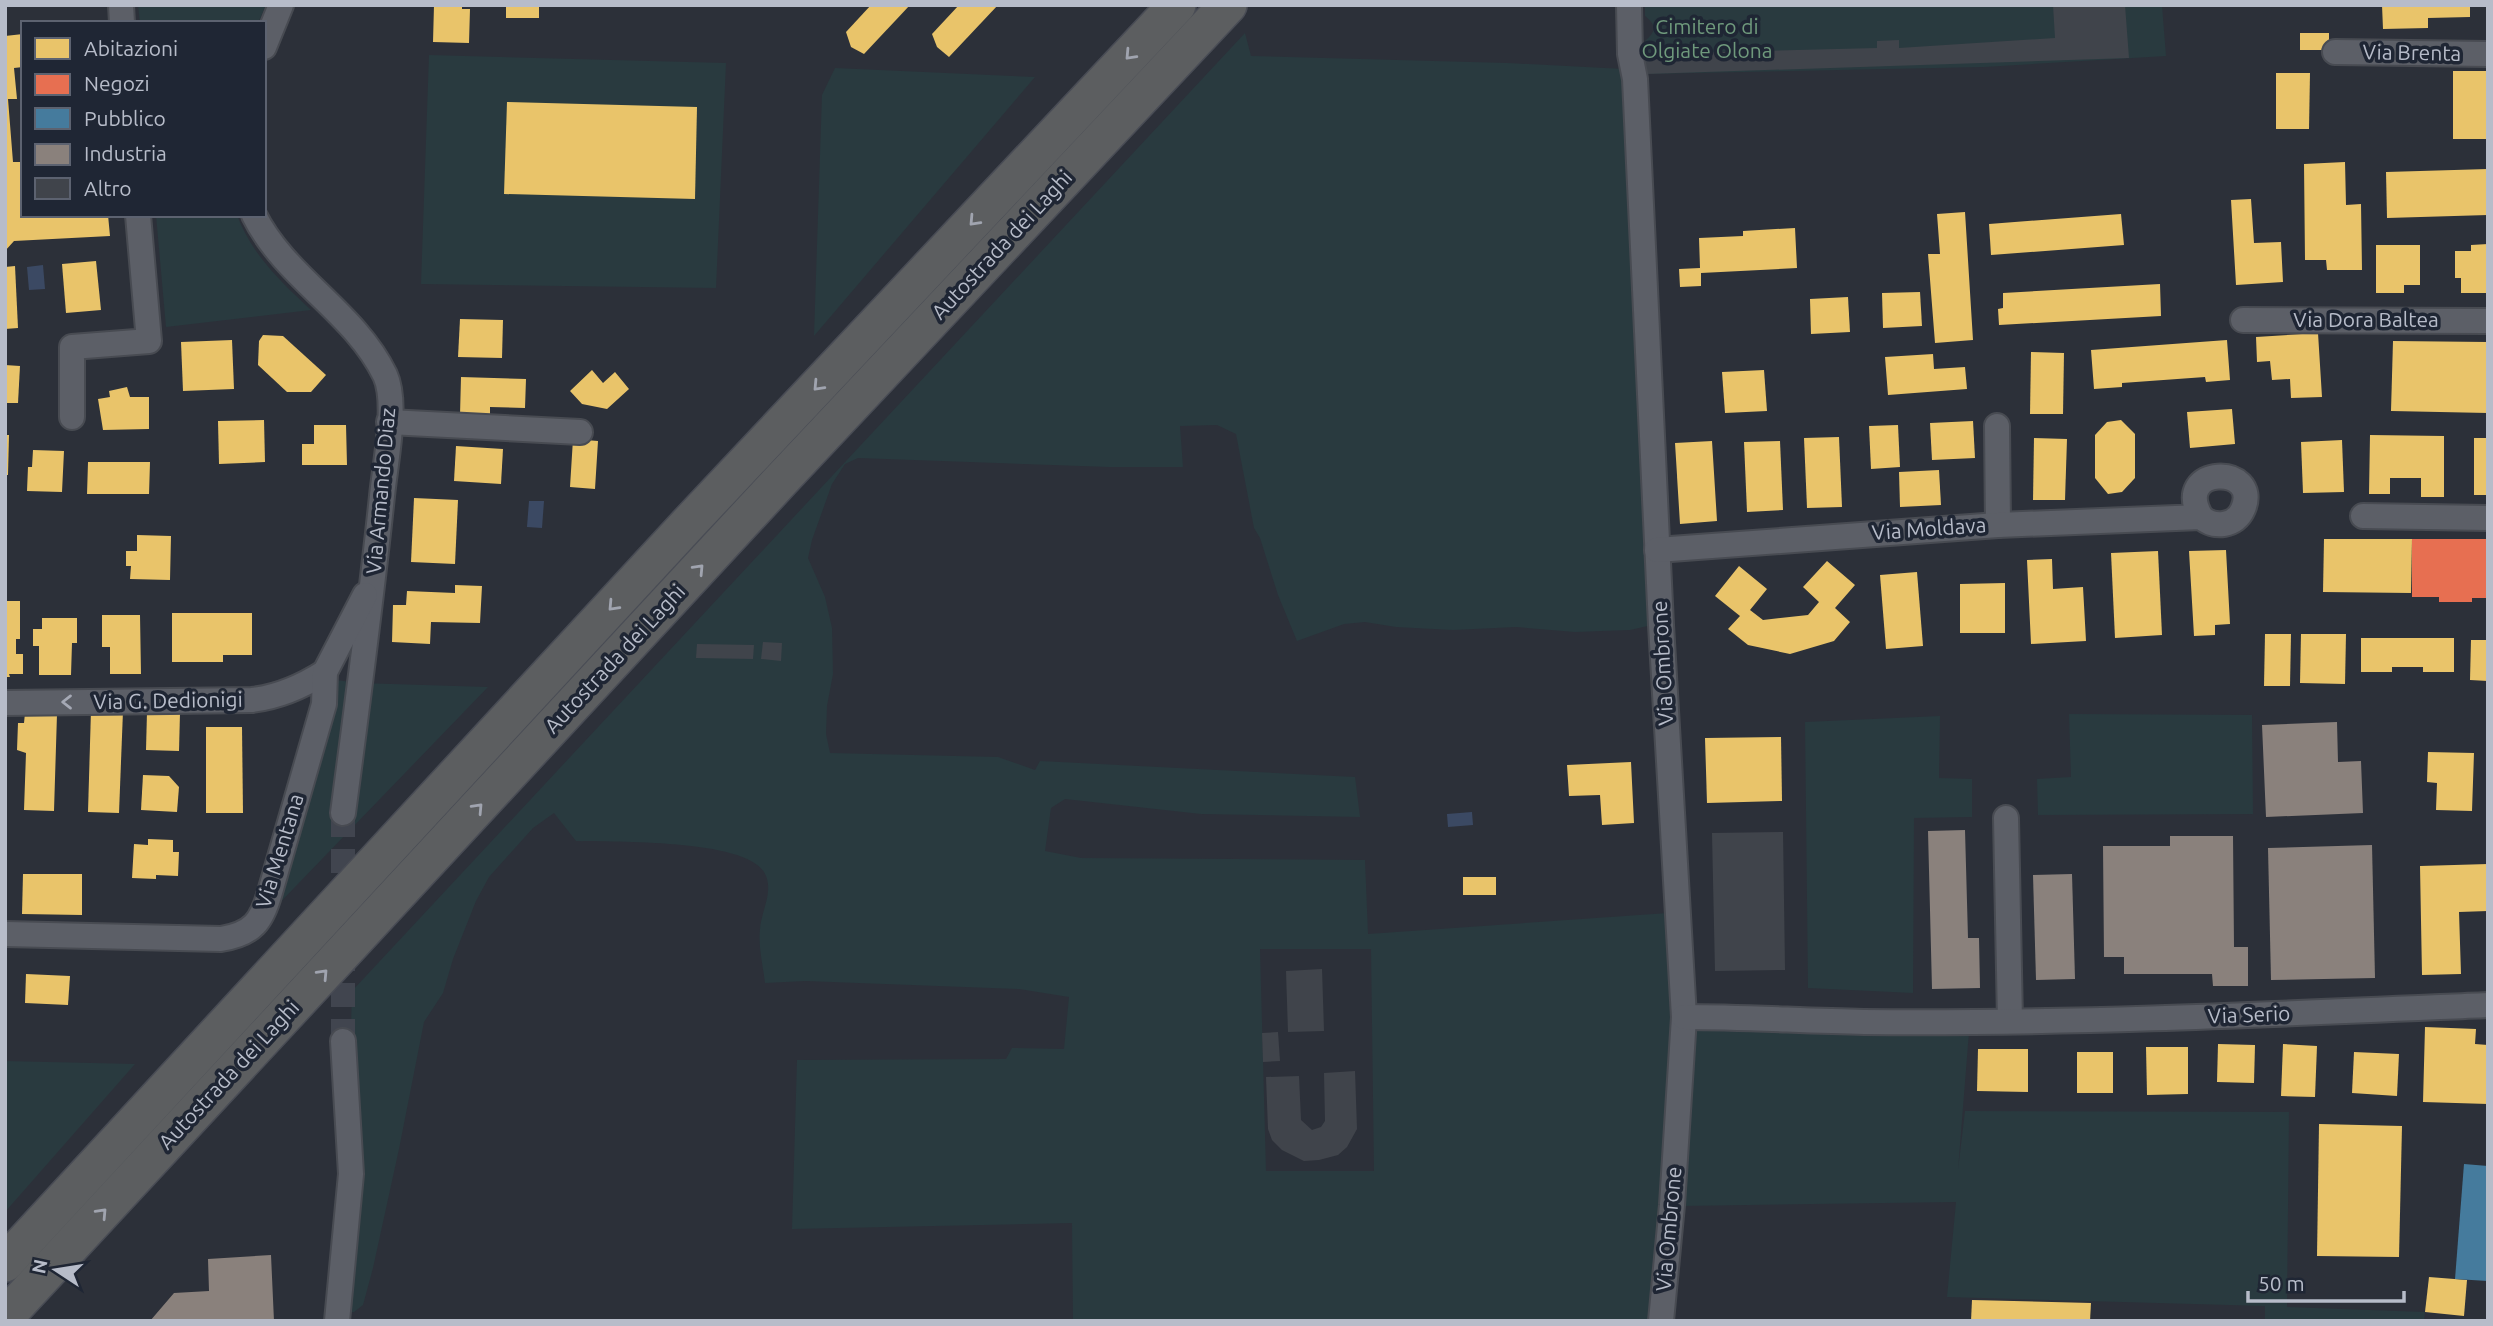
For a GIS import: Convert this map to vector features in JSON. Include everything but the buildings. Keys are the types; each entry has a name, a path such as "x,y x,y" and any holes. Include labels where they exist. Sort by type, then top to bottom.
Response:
{"highway":[{"name":"Autostrada dei Laghi","path":"5,1263 699,513 1177,5"},
{"name":"Autostrada dei Laghi","path":"5,1317 791,469 1228,5"}],"street":[{"path":"266,42 281,5"},
{"name":"Via Ombrone","path":"1629,5 1684,1017 1672,1205 1661,1321"},
{"name":"Via Brenta","path":"2335,52 2488,54"},
{"path":"72,416 72,346 149,341 138,217"},
{"name":"Via Armando Diaz","path":"255,217 281,258 350,327 379,363 389,388 389,422 373,579 343,813"},
{"name":"Via Dora Baltea","path":"2243,320 2488,321"},
{"path":"389,422 580,432"},
{"path":"1997,426 1998,524"},
{"path":"2363,516 2488,518"},
{"name":"Via Moldava","path":"1657,550 1998,524 2202,517"},
{"name":"Via Mentana","path":"5,934 222,939 242,935 251,929 262,914 270,892 324,704 325,672 373,579"},
{"name":"Via G. Dedionigi","path":"5,703 252,701 308,683 325,672"},
{"path":"2006,818 2010,1020"},
{"name":"Via Serio","path":"1684,1017 1865,1022 2010,1020 2261,1015 2488,1005"},
{"path":"337,1321 351,1174 344,1041"}],"green space":[{"path":"138,5 266,5 259,21 140,21"},
{"name":"Cimitero di Olgiate Olona","path":"1645,5 2162,5 2166,56 1984,67 1646,74 1645,41 1654,28 1645,16"},
{"path":"1245,33 1251,56 1624,69 1652,625 1630,630 1575,632 1516,627 1453,630 1396,627 1365,622 1344,624 1297,641 1254,528 1236,434 1217,425 1180,426 1183,467 858,458 845,464 832,484 808,558 825,597 832,628 833,674 827,706 826,734 830,753 998,757 1035,770 1040,761 1355,777 1360,817 1201,814 1065,799 1051,808 1045,851 1081,858 1365,860 1368,934 1668,913 1671,1015 1666,1204 1653,1321 1073,1321 1072,1223 792,1229 797,1060 1006,1059 1012,1048 1064,1049 1069,997 1019,989 805,981 765,983 760,936 768,886 764,872 752,861 732,853 677,844 576,841 554,813 533,828 489,877 476,901 453,959 443,993 424,1022 399,1149 363,1305 354,1312 343,1313 352,991","holes":["1260,949 1371,949 1374,1171 1266,1171"]},
{"path":"429,55 726,63 716,288 421,284"},
{"path":"835,68 1035,77 814,336 822,95"},
{"path":"156,217 238,217 259,255 311,310 166,327"},
{"path":"327,679 360,683 488,687 241,943"},
{"path":"2069,714 2252,715 2253,814 2038,815 2037,779 2071,777"},
{"path":"1940,716 1939,778 1972,779 1972,817 1914,818 1913,993 1808,988 1805,722"},
{"path":"1693,1030 1969,1032 1958,1170 1965,1111 2289,1112 2287,1307 2425,1312 2424,1321 2265,1321 2265,1306 1947,1297 1956,1202 1682,1206"},
{"path":"5,1061 135,1064 5,1212"}],"water":[{"path":"43,265 45,289 29,290 27,267"},
{"path":"529,501 544,501 542,528 527,527"},
{"path":"1472,812 1473,825 1448,827 1447,814"}],"tunnel":[{"path":"343,813 343,904"},
{"path":"343,947 343,1041"}]}
